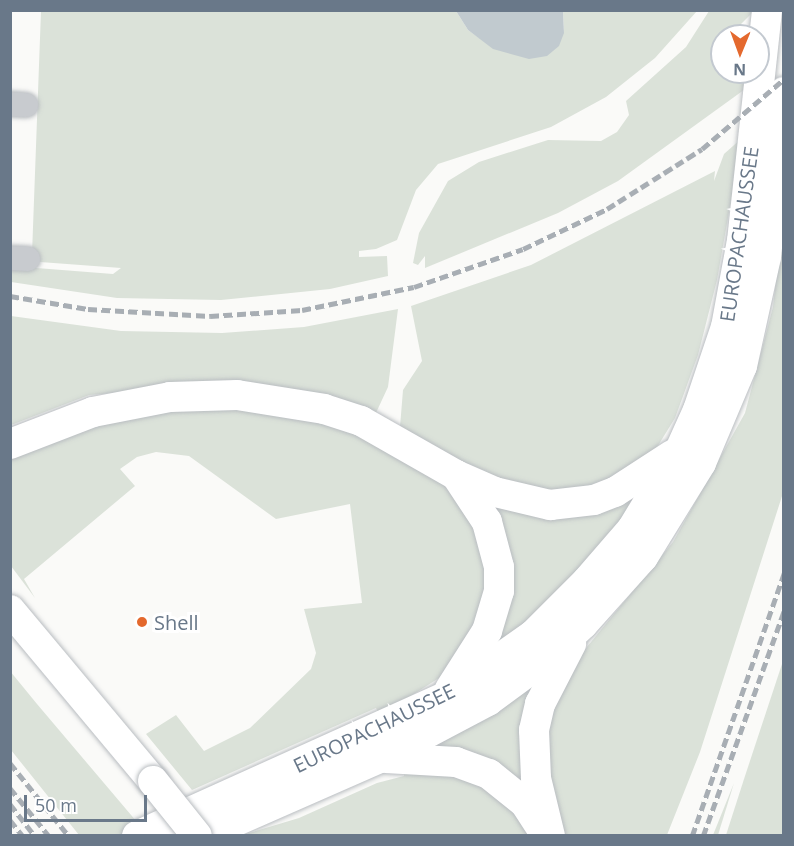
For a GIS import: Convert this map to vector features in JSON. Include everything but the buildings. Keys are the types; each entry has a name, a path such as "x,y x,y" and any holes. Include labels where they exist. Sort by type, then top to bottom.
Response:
{"main road":[{"name":"EUROPACHAUSSEE","path":"137,836 445,697 507,656 558,612 632,528 680,450 713,370 734,293 767,10"},
{"name":"EUROPACHAUSSEE","path":"199,836 380,758 488,701 549,656 583,624 661,532 701,463 731,398 752,333 764,268 783,92"},
{"path":"10,444 93,412 170,397 237,395 324,409 361,422 456,475 524,500 572,504 615,492 680,450"},
{"path":"445,697 487,631 499,591 499,567 487,522 456,475"},
{"path":"10,610 199,836"},
{"path":"550,836 536,778 534,730 540,704 583,624"},
{"path":"380,758 440,760 489,774 525,803 545,836"}],"shaded area":[{"path":"41,11 456,11 468,30 479,38 564,33 563,11 697,11 655,58 606,97 551,127 438,164 416,190 397,240 376,249 359,251 359,257 387,256 388,276 330,289 221,300 117,298 11,282 11,266 113,274 121,268 40,262 32,254"},
{"path":"456,11 563,11 564,33 559,46 547,56 529,59 493,49 468,30"},
{"path":"709,11 754,11 741,24 710,24 710,84 748,84 748,87 618,181 558,213 425,268 425,256 418,265 413,263 419,233 448,181 479,162 548,140 601,141 617,132 629,115 626,101 686,47"},
{"path":"742,138 717,280 698,355 675,418 651,457 613,487 515,494 400,427 403,390 422,361 411,306 531,265 715,171 714,181 724,154"},
{"path":"783,214 783,493 700,752 667,835 559,835 539,753 564,675 673,542 745,413 773,307"},
{"path":"398,309 388,387 375,415 153,390 89,395 11,425 11,316 121,331 222,333 304,327"},
{"path":"164,408 231,408 310,419 360,435 456,492 487,555 482,621 442,676 403,701 378,712 376,708 192,790 146,734 176,715 204,751 250,728 311,669 316,653 304,609 362,603 350,504 276,519 189,456 156,452 137,457 120,469 135,486 24,579 35,598 11,566 11,454 48,437"},
{"path":"643,495 591,565 477,667 494,628 479,497"},
{"path":"783,661 783,835 726,835 745,776"},
{"path":"551,666 528,785 421,754"},
{"path":"10,671 148,835 79,835 11,750"},
{"path":"448,771 489,785 534,836 239,836 299,818 377,783 404,776 404,772"},
{"path":"734,783 718,835 713,835"}],"railway":[{"path":"10,296 88,309 210,316 302,310 414,287 523,249 607,209 702,149 784,79"},
{"path":"692,836 784,573"},
{"path":"703,836 784,611"},
{"path":"10,763 69,836"},
{"path":"10,788 49,836"},
{"path":"10,804 35,836"},
{"path":"10,820 23,836"}],"place":[{"name":"Shell","path":"142,622"}]}
